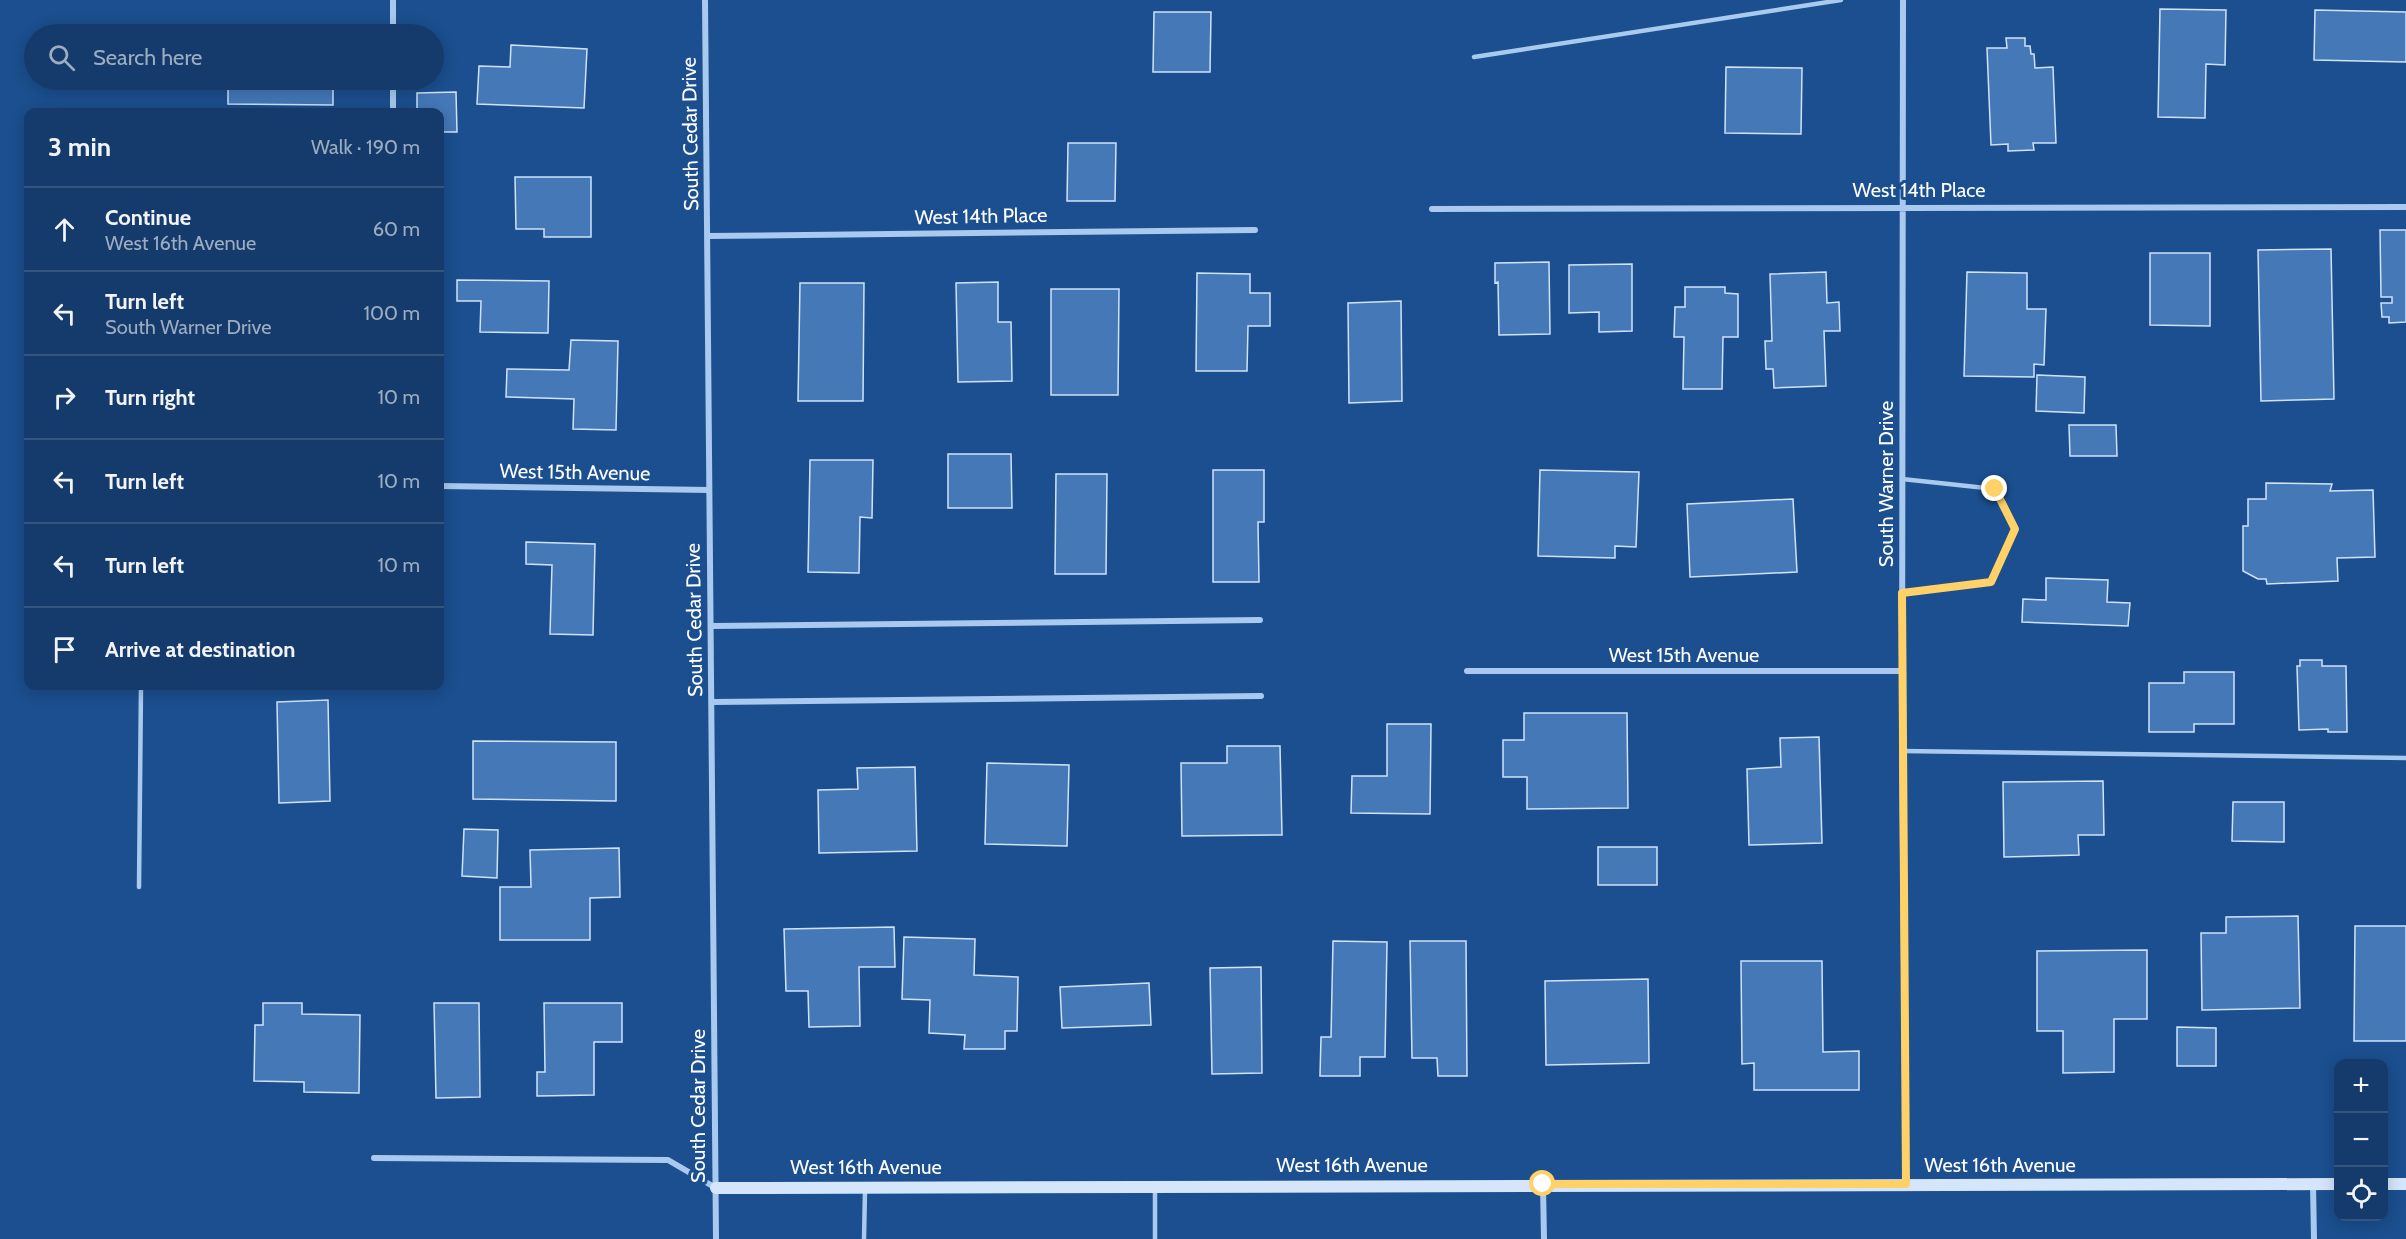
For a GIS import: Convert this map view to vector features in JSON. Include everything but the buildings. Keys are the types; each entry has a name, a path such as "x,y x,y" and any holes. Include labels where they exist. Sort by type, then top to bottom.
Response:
{"street":[{"path":"393,0 393,24"},
{"name":"South Cedar Drive","path":"705,0 716,1239"},
{"name":"South Warner Drive","path":"1903,0 1902,751 1906,1184"},
{"path":"393,90 393,108"},
{"name":"West 14th Place","path":"1432,209 2406,207"},
{"name":"West 14th Place","path":"707,236 1255,230"},
{"name":"West 15th Avenue","path":"444,486 709,490"},
{"path":"711,626 1260,620"},
{"name":"West 15th Avenue","path":"1467,671 1902,671"},
{"path":"712,702 1261,696"},
{"path":"374,1158 668,1160 716,1188"},
{"path":"1543,1184 1544,1239"},
{"name":"West 16th Avenue","path":"716,1188 1543,1184 2334,1184"},
{"path":"2313,1184 2314,1239"},
{"path":"2388,1184 2406,1184"}],"lane":[{"path":"1474,57 1841,0"},
{"path":"1902,479 1995,489 2015,529 1991,582 1902,593"},
{"path":"139,887 141,690"},
{"path":"1902,751 2406,758"},
{"path":"1155,1186 1155,1239"},
{"path":"864,1239 865,1187"}],"route":[{"path":"1543,1184 1906,1184 1902,593 1991,582 2015,529 1995,489"}]}
